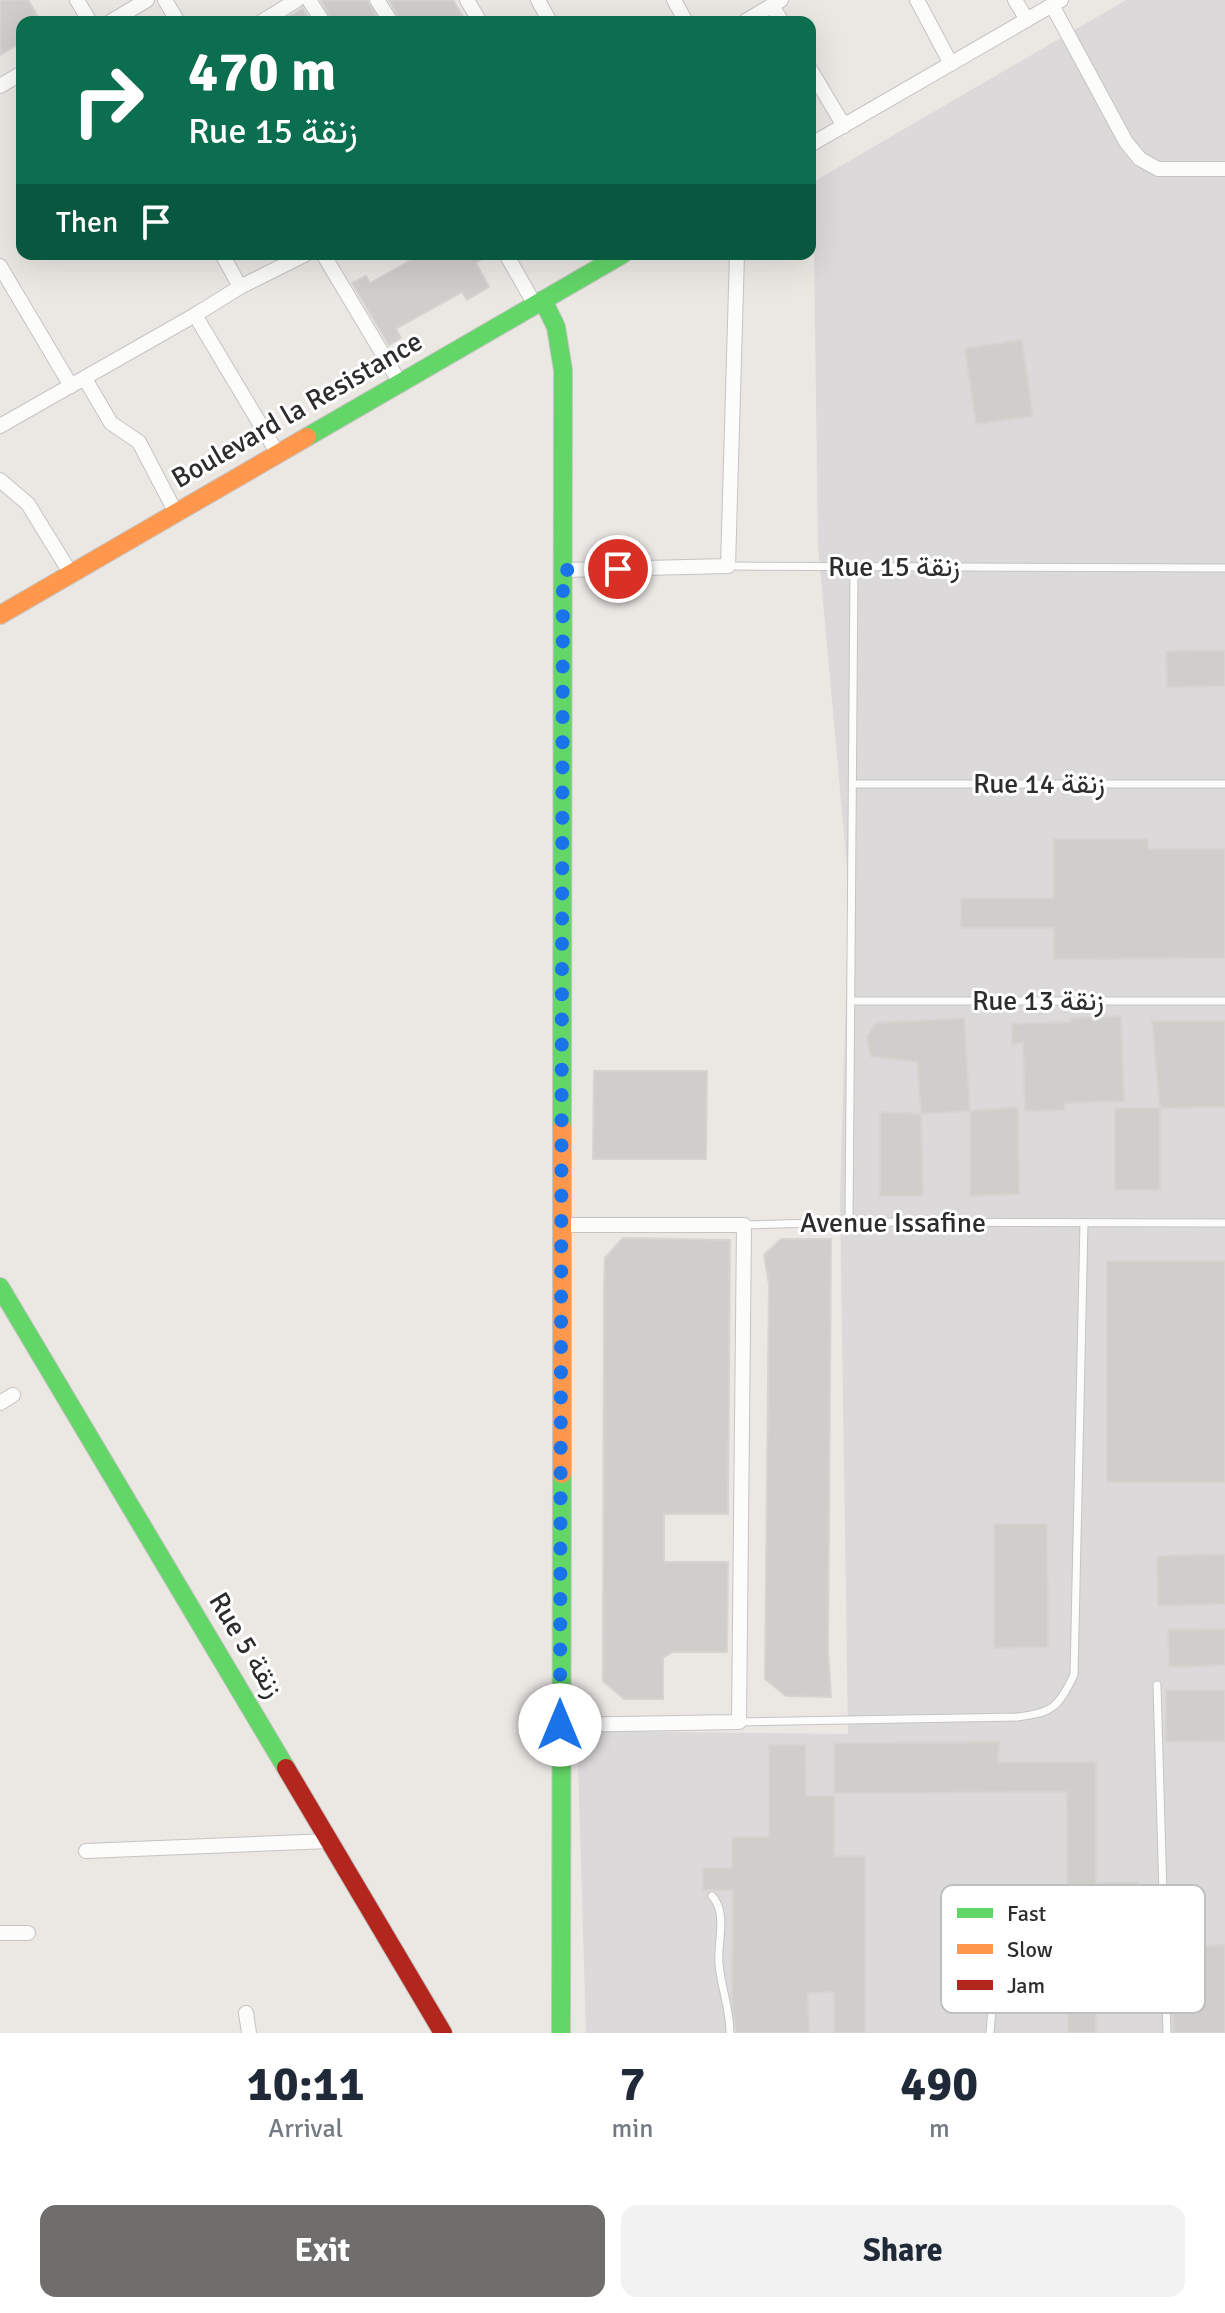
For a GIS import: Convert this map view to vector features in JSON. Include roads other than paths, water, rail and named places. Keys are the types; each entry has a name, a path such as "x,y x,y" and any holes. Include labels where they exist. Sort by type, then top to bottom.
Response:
{"street":[{"path":"120,16 147,0"},
{"path":"271,16 297,0"},
{"path":"917,0 951,64"},
{"path":"1015,0 1027,20"},
{"path":"816,142 1057,3 1126,142 1140,159 1158,169 1225,169"},
{"path":"816,79 844,126"},
{"path":"225,260 240,287"},
{"path":"0,426 240,287 294,260"},
{"path":"327,260 400,383"},
{"path":"510,260 556,327 563,370 561,2033"},
{"name":"Boulevard la Resistance","path":"0,615 610,260"},
{"path":"728,566 737,260"},
{"path":"0,266 71,386"},
{"path":"195,315 278,454"},
{"path":"85,379 111,423 139,442 176,513"},
{"path":"0,480 28,504 71,574"},
{"name":"Rue 15 زنقة","path":"563,570 728,566"},
{"name":"Avenue Issafine","path":"561,1225 744,1225"},
{"path":"560,1725 739,1722 744,1225"},
{"name":"Rue 5 زنقة","path":"0,1287 443,2033"},
{"path":"0,1403 13,1395"},
{"path":"86,1851 330,1841"},
{"path":"0,1933 28,1933"},
{"path":"246,2013 249,2033"}],"lane":[{"name":"Rue 15 زنقة","path":"728,566 1225,568"},
{"path":"849,1222 854,568"},
{"name":"Rue 14 زنقة","path":"853,784 1225,784"},
{"name":"Rue 13 زنقة","path":"851,1001 1225,1001"},
{"name":"Avenue Issafine","path":"744,1225 849,1222 1225,1223"},
{"path":"739,1722 1017,1717 1039,1715 1052,1709 1064,1695 1074,1675 1084,1223"},
{"path":"1157,1685 1163,1885"},
{"path":"712,1896 721,1907 719,1964 730,2016 730,2033"},
{"path":"990,2033 992,2013"},
{"path":"1166,2013 1167,2033"}]}
